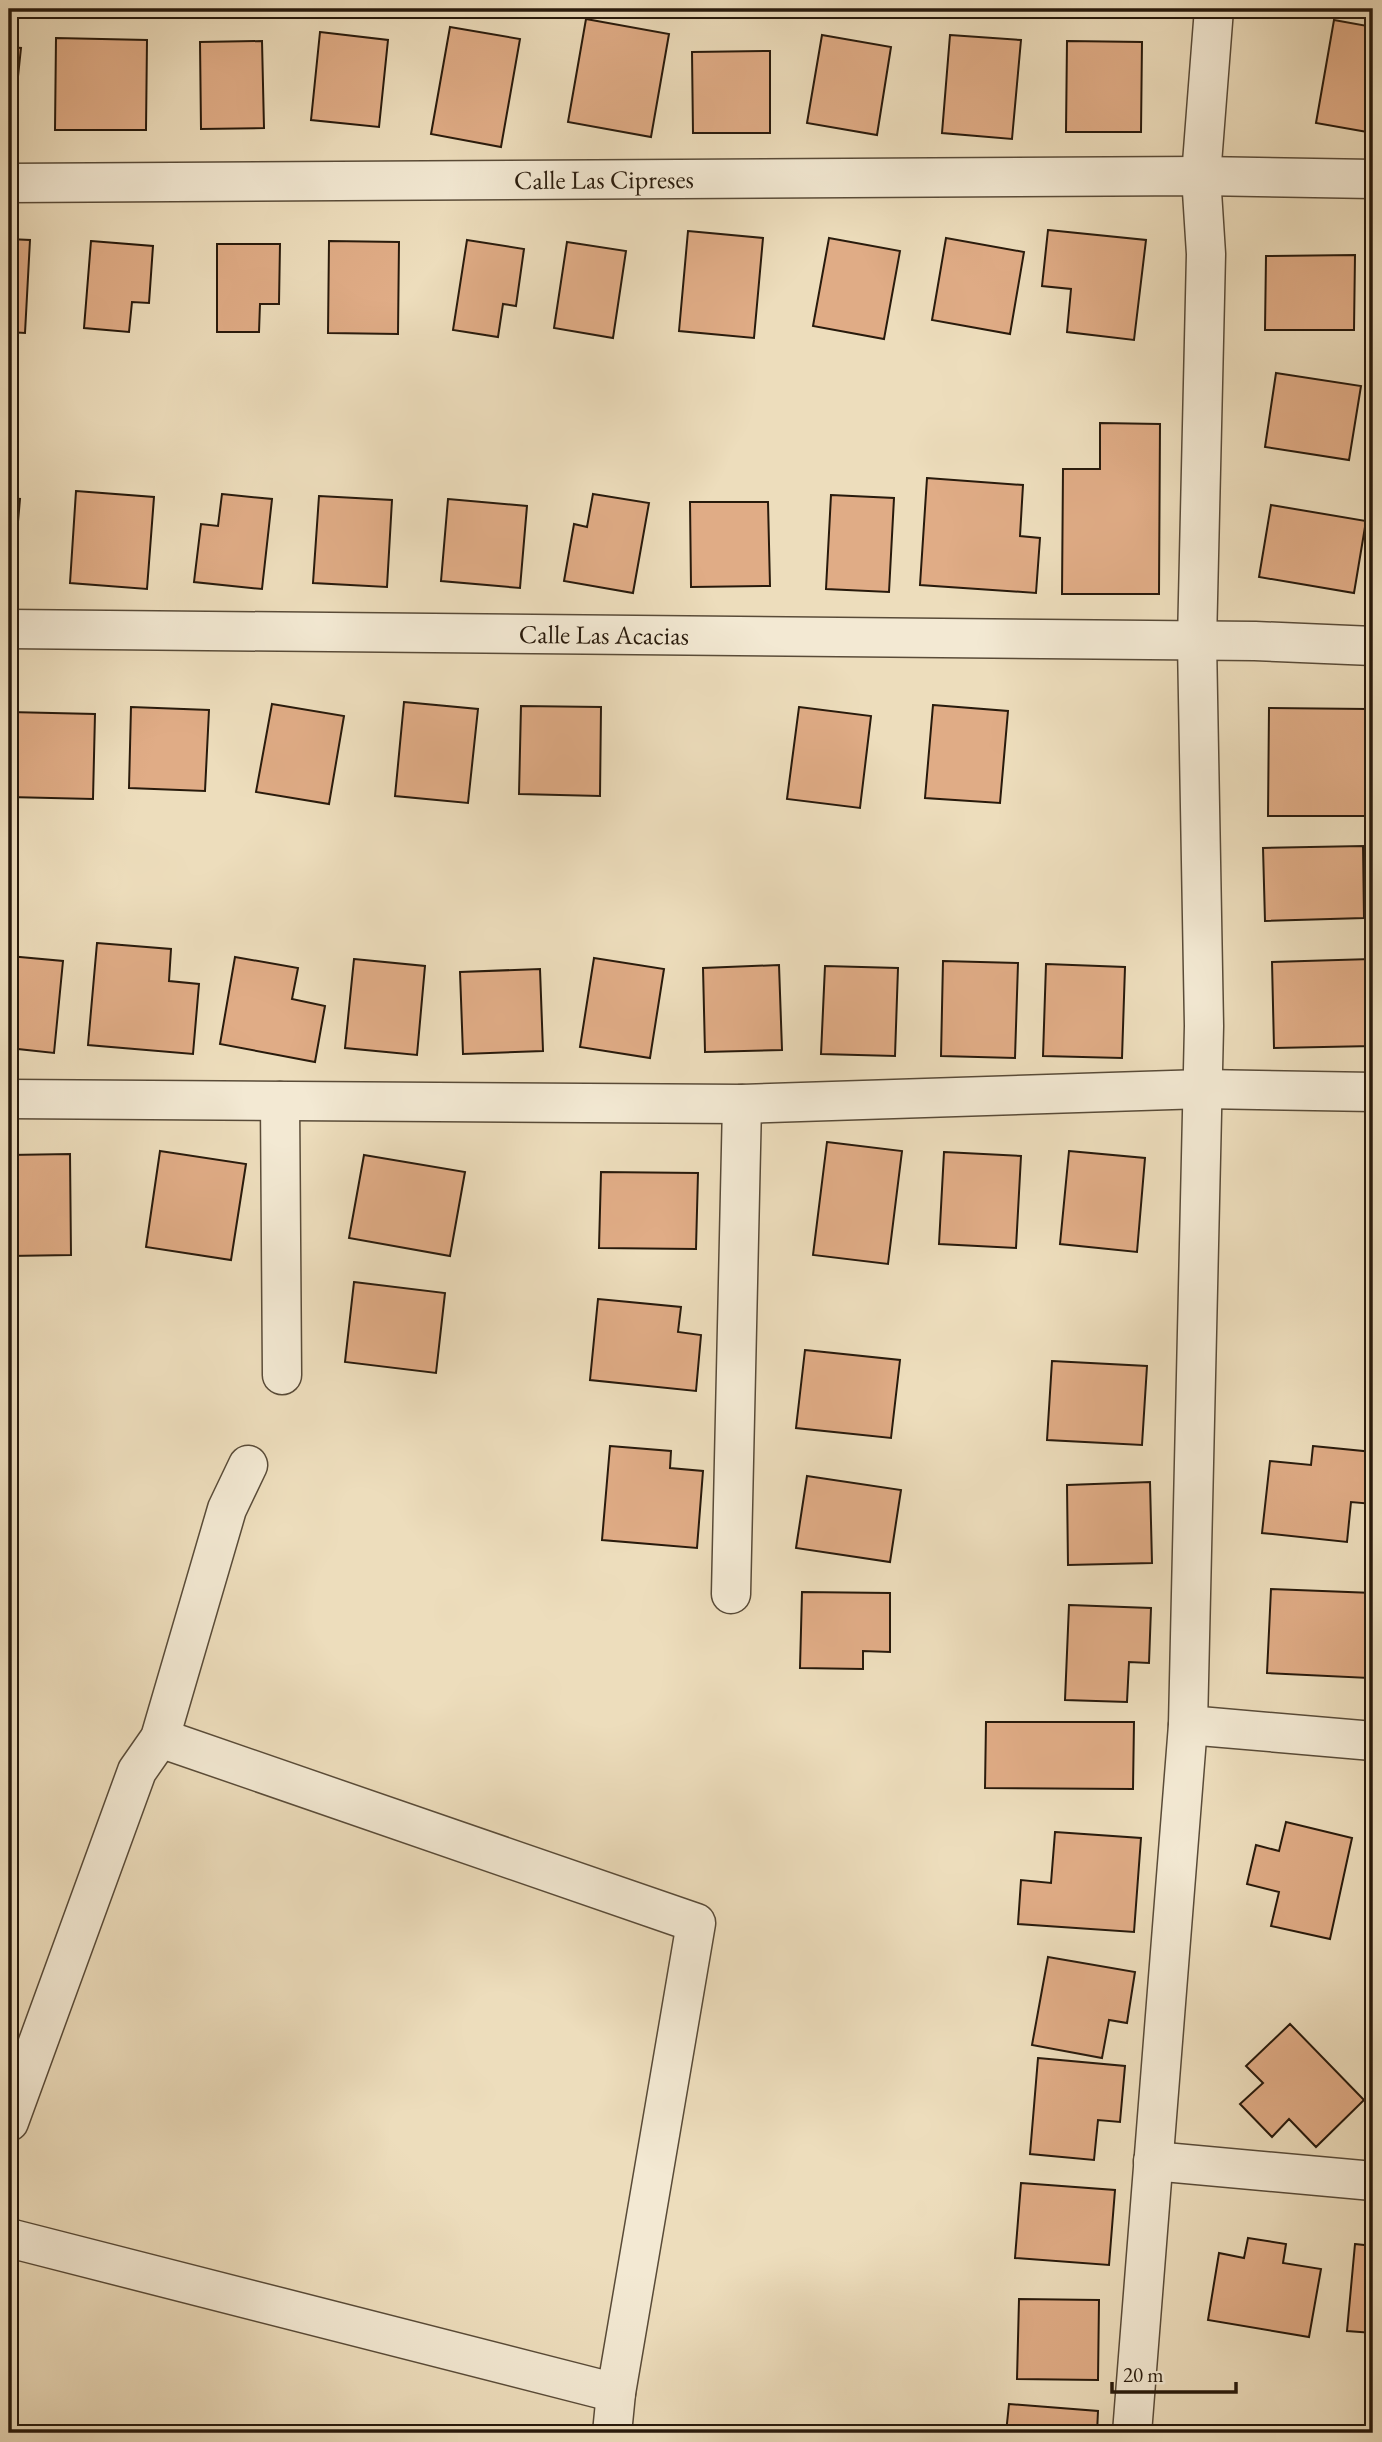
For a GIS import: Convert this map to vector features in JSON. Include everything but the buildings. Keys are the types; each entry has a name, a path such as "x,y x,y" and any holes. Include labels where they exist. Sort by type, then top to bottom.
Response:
{"street":[{"path":"1132,2433 1188,1726 1203,1089 1198,642 1206,254 1200,176 1214,9"},
{"name":"Calle Las Cipreses","path":"9,183 1200,176 1373,179"},
{"name":"Calle Las Acacias","path":"9,629 1373,646"},
{"path":"9,1099 742,1104 1203,1089 1373,1092"},
{"path":"280,1101 282,1375"},
{"path":"731,1594 742,1104"},
{"path":"9,2122 137,1771 160,1738 227,1509 248,1465"},
{"path":"1188,1726 1373,1741"},
{"path":"160,1738 696,1923 612,2433"},
{"path":"1153,2161 1373,2181"},
{"path":"9,2238 617,2393"}]}
